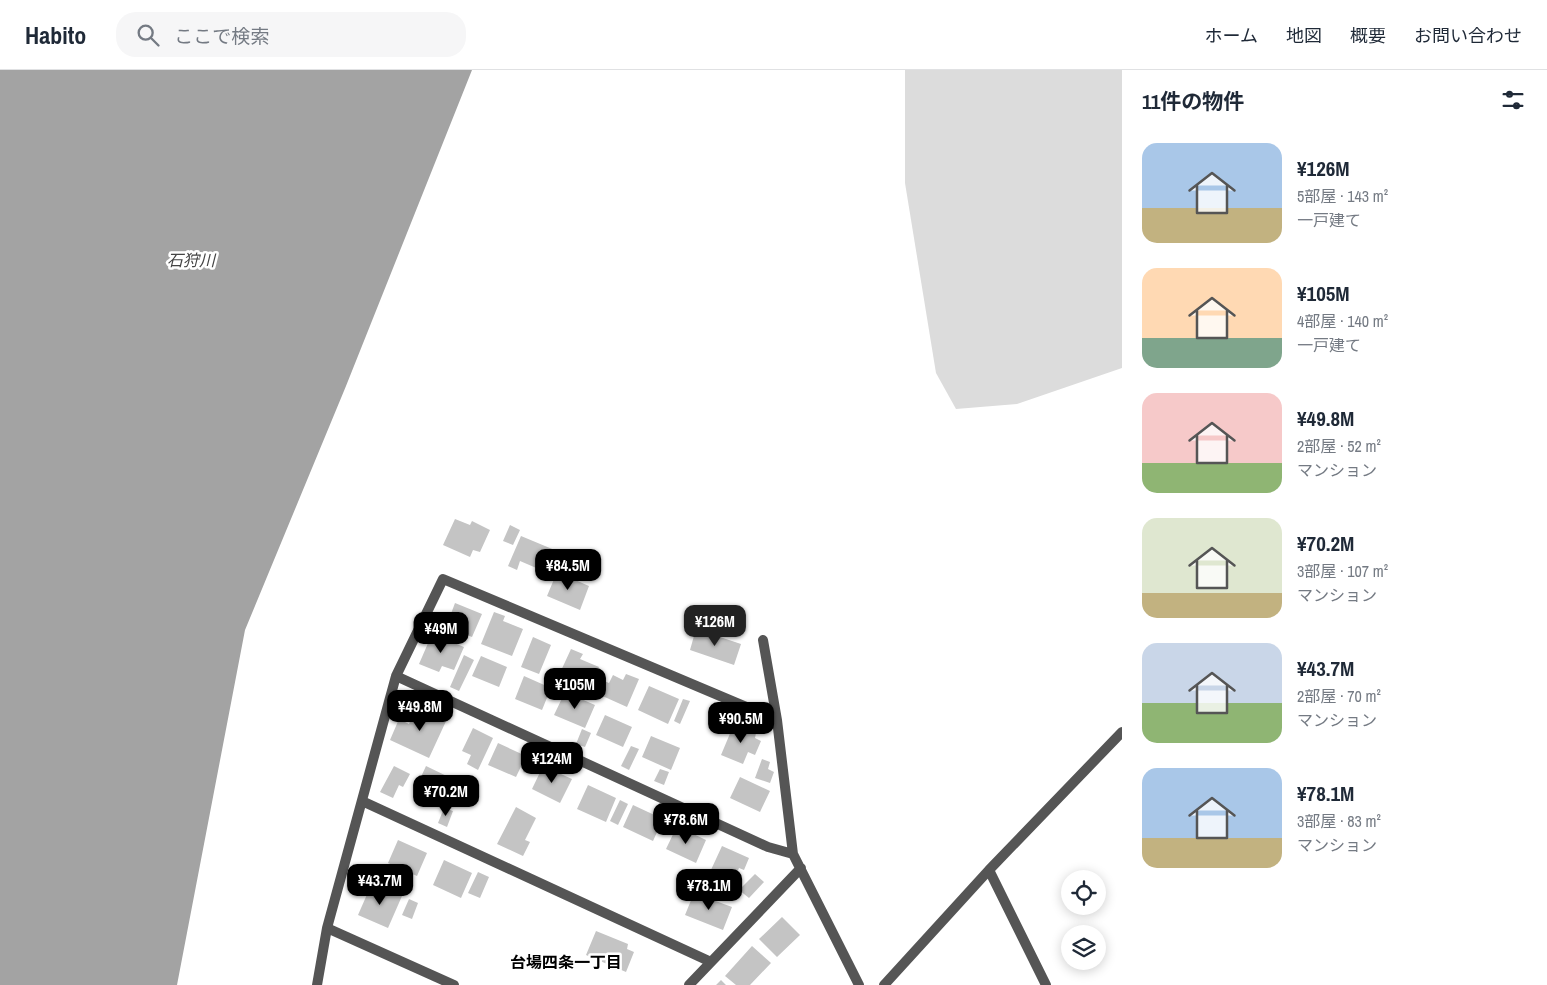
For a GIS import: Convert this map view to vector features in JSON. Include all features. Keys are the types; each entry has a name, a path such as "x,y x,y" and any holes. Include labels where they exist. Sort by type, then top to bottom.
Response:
{"street":[{"path":"316,985 327,928 396,676 444,579 777,720"},
{"path":"763,640 777,720 793,854 859,985"},
{"path":"396,676 768,847 793,854"},
{"path":"884,985 989,870 1122,732"},
{"path":"362,801 711,962"},
{"path":"689,985 801,868"},
{"path":"989,870 1046,985"},
{"path":"327,928 454,985"}],"shaded area":[{"path":"905,70 1122,70 1122,368 1017,404 956,409 936,373 905,183"}],"water":[{"name":"石狩川","path":"0,70 472,70 346,386 245,630 177,985 0,985"}],"building":[{"path":"455,519 470,525 472,521 490,530 480,552 473,550 470,557 443,545"},
{"path":"510,525 520,530 513,545 503,541"},
{"path":"521,536 557,551 548,573 520,561 517,570 508,566"},
{"path":"557,572 589,586 580,610 547,596"},
{"path":"455,603 482,614 472,637 446,627"},
{"path":"494,612 505,616 503,621 523,629 512,656 481,644"},
{"path":"696,629 741,644 734,665 690,650"},
{"path":"432,634 464,647 454,670 442,666 439,672 419,664"},
{"path":"533,637 551,645 539,674 521,667"},
{"path":"571,649 583,654 580,659 599,667 590,689 559,675"},
{"path":"464,655 474,660 459,691 450,687"},
{"path":"481,656 507,667 499,687 472,676"},
{"path":"626,674 639,679 627,707 598,694 604,681 609,683 613,675 623,680"},
{"path":"524,676 551,688 542,710 515,699"},
{"path":"649,686 679,699 668,724 638,710"},
{"path":"565,692 595,705 585,728 554,715"},
{"path":"683,699 690,701 680,724 674,721"},
{"path":"417,705 447,719 429,758 390,740 399,719 409,724"},
{"path":"605,715 632,727 623,747 596,735"},
{"path":"734,724 756,733 755,738 761,741 755,755 748,752 743,764 721,755"},
{"path":"473,728 493,738 478,770 467,764 471,755 462,751"},
{"path":"582,729 591,733 585,747 576,744"},
{"path":"651,736 680,748 671,770 642,757"},
{"path":"498,743 526,756 516,777 488,765"},
{"path":"631,746 639,749 629,770 621,766"},
{"path":"530,756 537,759 531,774 523,772"},
{"path":"762,759 770,762 768,769 774,772 770,783 755,778"},
{"path":"394,766 410,774 403,787 399,785 393,798 380,792"},
{"path":"426,766 457,781 446,805 415,790"},
{"path":"543,766 572,779 560,803 532,789"},
{"path":"660,769 669,772 664,785 654,781"},
{"path":"740,777 770,791 760,812 730,798"},
{"path":"588,785 616,798 606,822 577,809"},
{"path":"620,800 628,804 618,825 610,821"},
{"path":"633,805 663,819 653,841 623,827"},
{"path":"516,807 536,818 525,840 530,842 523,856 497,844"},
{"path":"444,808 453,811 447,827 438,823"},
{"path":"677,826 706,840 696,863 666,849"},
{"path":"398,840 427,853 417,876 388,863"},
{"path":"722,846 749,858 744,870 739,868 733,882 710,872"},
{"path":"444,860 472,873 461,898 433,885"},
{"path":"478,872 489,877 480,898 468,893"},
{"path":"755,874 764,882 749,898 739,890"},
{"path":"372,883 402,896 388,928 358,915"},
{"path":"694,893 732,907 723,930 685,915"},
{"path":"409,899 418,903 412,919 402,915"},
{"path":"782,917 800,935 777,957 759,939"},
{"path":"596,931 628,944 627,949 634,952 626,972 586,955"},
{"path":"752,946 771,963 750,985 736,985 725,976"},
{"path":"721,980 726,985 716,985"}],"district":[{"name":"台場四条一丁目","path":"566,962"}]}
